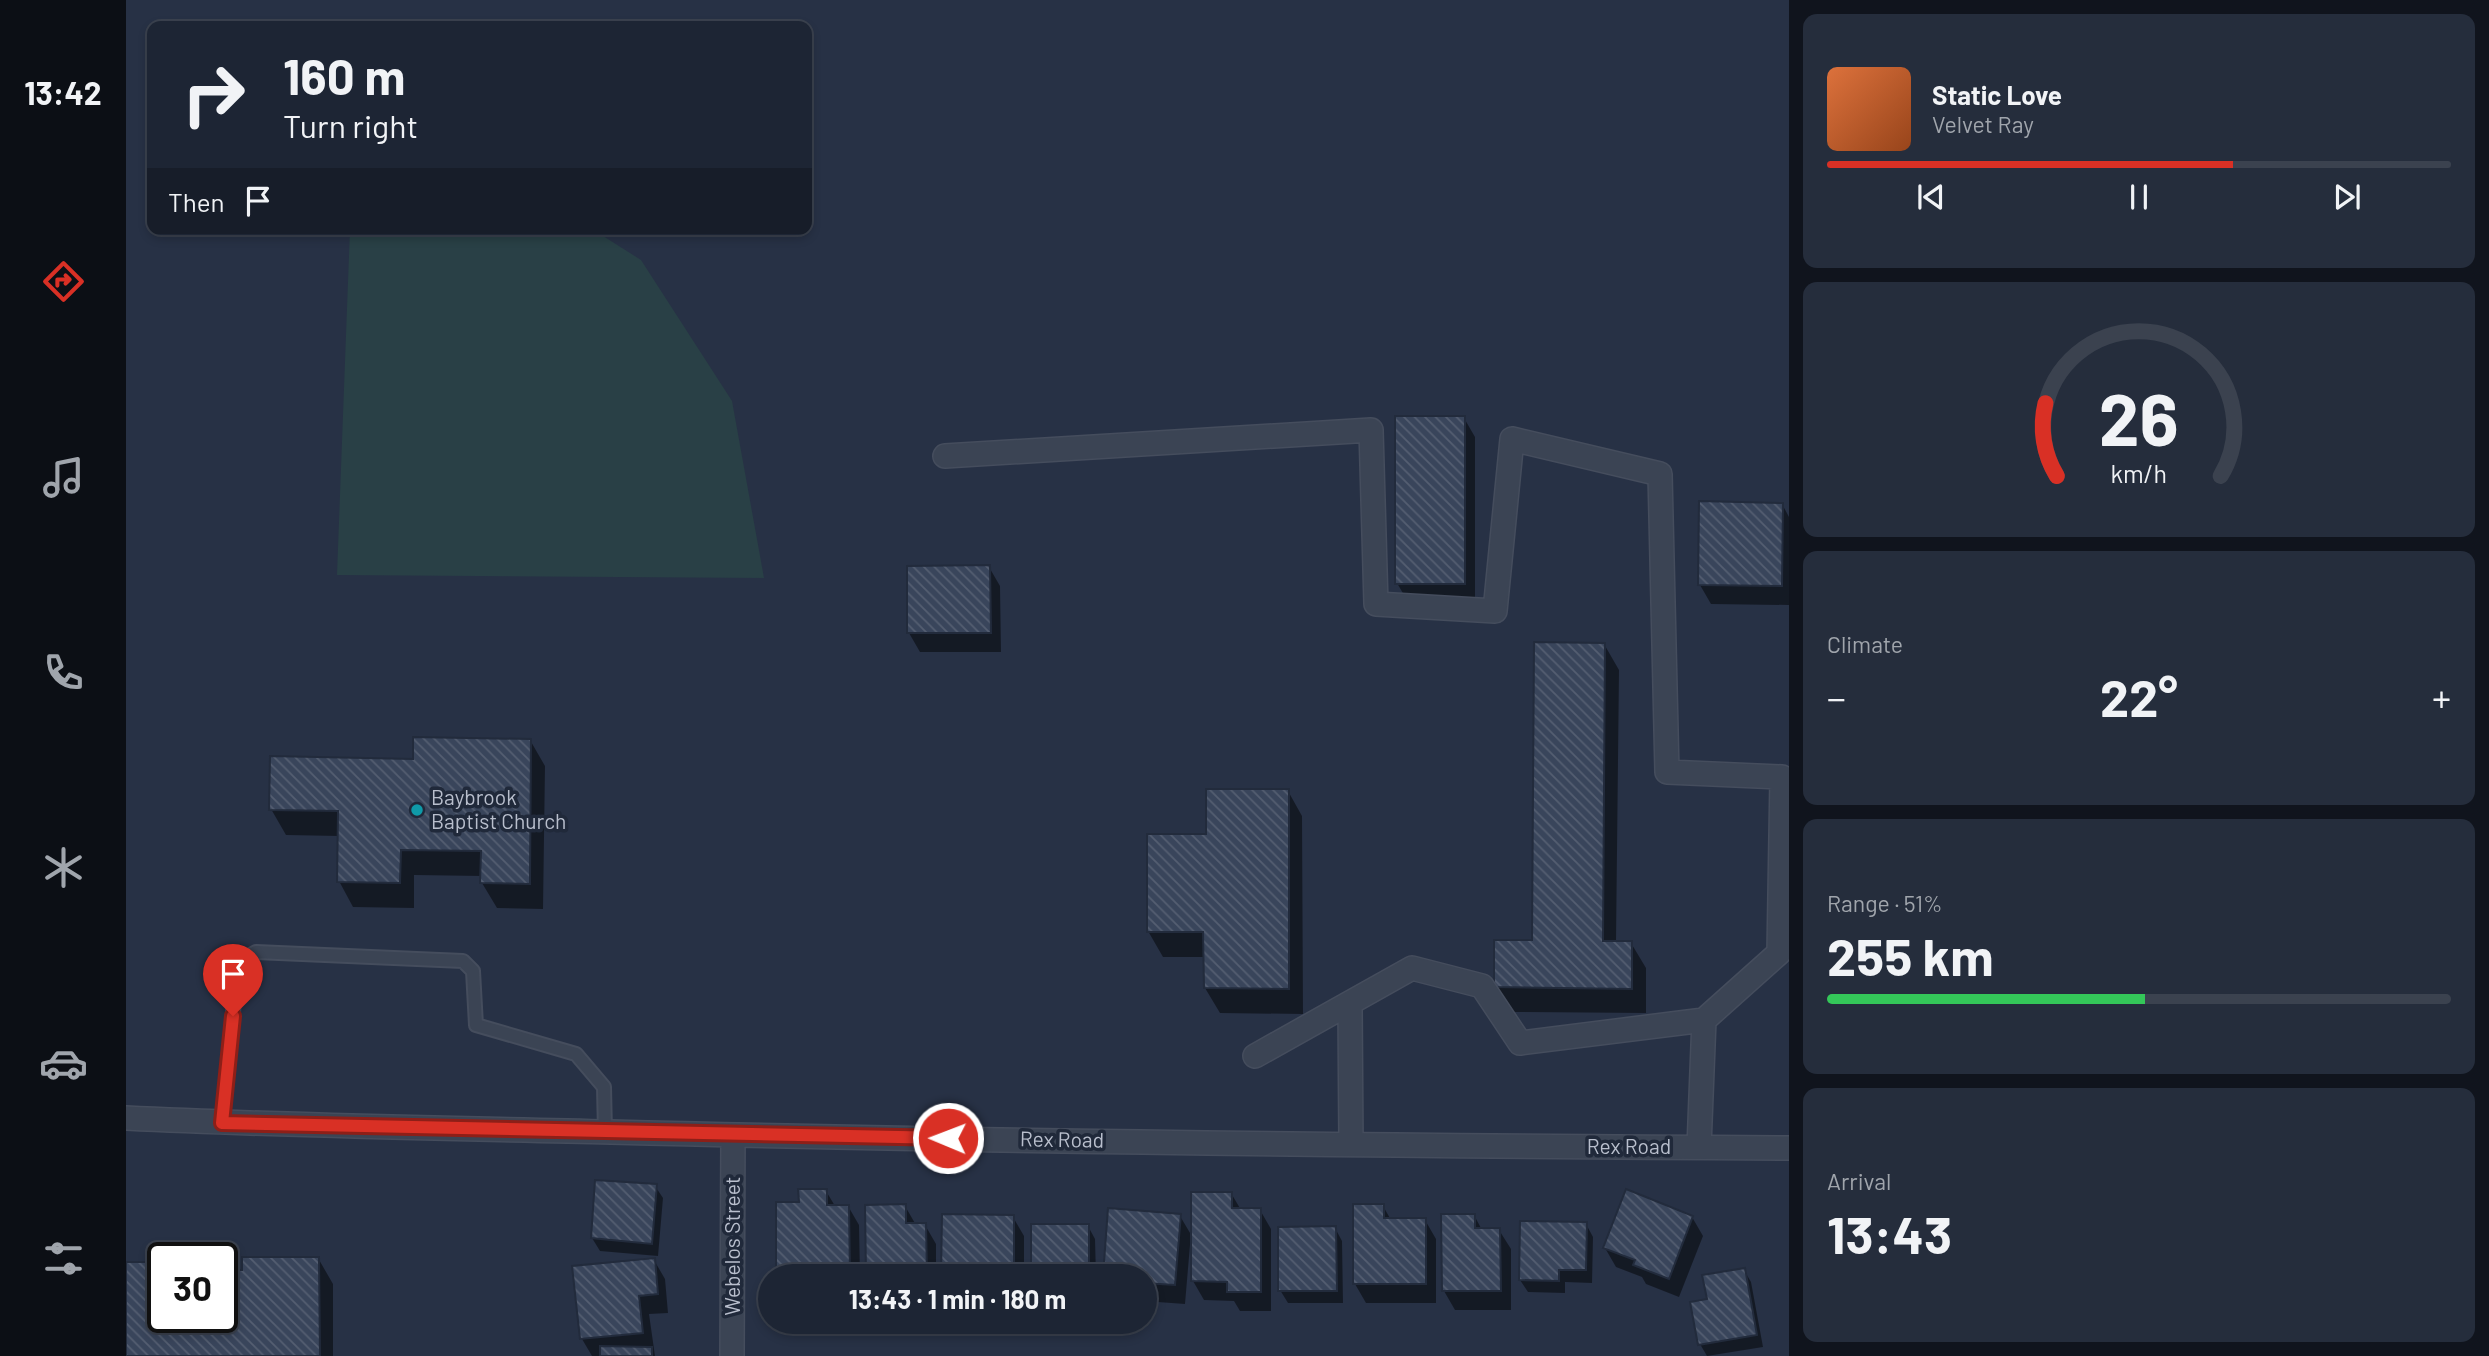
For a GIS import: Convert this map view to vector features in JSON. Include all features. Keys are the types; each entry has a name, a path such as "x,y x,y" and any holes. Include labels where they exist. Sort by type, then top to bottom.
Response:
{"street":[{"path":"945,456 1371,430 1376,604 1495,611 1512,439 1660,474 1667,772 1782,777 1779,953 1704,1020 1520,1043 1482,986 1412,968 1255,1056"},
{"path":"1350,1005 1351,1144"},
{"path":"1699,1147 1704,1020"},
{"name":"Rex Road","path":"126,1118 222,1123 733,1135 1789,1148"},
{"name":"Webelos Street","path":"732,1356 733,1135"}],"lane":[{"path":"222,1123 238,962 256,952 463,961 473,971 476,1025 576,1054 604,1087 605,1132"}],"green space":[{"path":"350,235 601,235 641,260 732,401 764,578 337,575"}],"building":[{"path":"1395,416 1465,416 1465,584 1395,584"},
{"path":"1699,501 1783,503 1782,586 1698,585"},
{"path":"990,565 991,633 907,633 907,566"},
{"path":"1534,642 1605,643 1603,941 1632,941 1632,989 1494,987 1494,940 1532,940"},
{"name":"Baybrook Baptist Church","path":"413,737 531,739 530,884 480,883 481,851 401,850 400,883 337,882 338,811 269,810 270,756 413,759"},
{"path":"1206,789 1289,789 1289,989 1204,988 1203,932 1147,932 1147,834 1206,834"},
{"path":"595,1180 657,1184 652,1244 591,1238"},
{"path":"798,1189 827,1189 827,1205 849,1205 850,1264 776,1264 776,1202 799,1202"},
{"path":"1626,1189 1693,1216 1669,1279 1633,1265 1635,1260 1603,1248"},
{"path":"1191,1192 1232,1192 1232,1208 1261,1208 1261,1292 1227,1292 1227,1282 1191,1281"},
{"path":"906,1204 906,1223 926,1223 927,1264 866,1264 865,1205"},
{"path":"1353,1204 1384,1204 1384,1218 1426,1218 1426,1284 1353,1284"},
{"path":"1108,1208 1181,1214 1175,1285 1157,1284 1157,1264 1104,1264"},
{"path":"942,1214 1014,1215 1014,1264 941,1264"},
{"path":"1441,1214 1475,1214 1475,1228 1500,1228 1501,1291 1442,1291"},
{"path":"1520,1221 1587,1222 1586,1270 1559,1270 1559,1281 1519,1280"},
{"path":"1031,1224 1089,1224 1089,1264 1031,1264"},
{"path":"1336,1226 1337,1291 1278,1291 1278,1227"},
{"path":"242,1257 319,1257 320,1356 126,1356 126,1262 147,1262 147,1333 238,1333 238,1270 242,1270"},
{"path":"655,1258 658,1294 639,1296 643,1333 580,1339 572,1266"},
{"path":"1745,1268 1757,1335 1698,1345 1690,1302 1707,1299 1702,1275"},
{"path":"600,1346 652,1347 652,1356 600,1356"}],"place":[{"name":"Baybrook Baptist Church","path":"417,810"}],"route":[{"path":"233,1016 222,1123 948,1138"}]}
